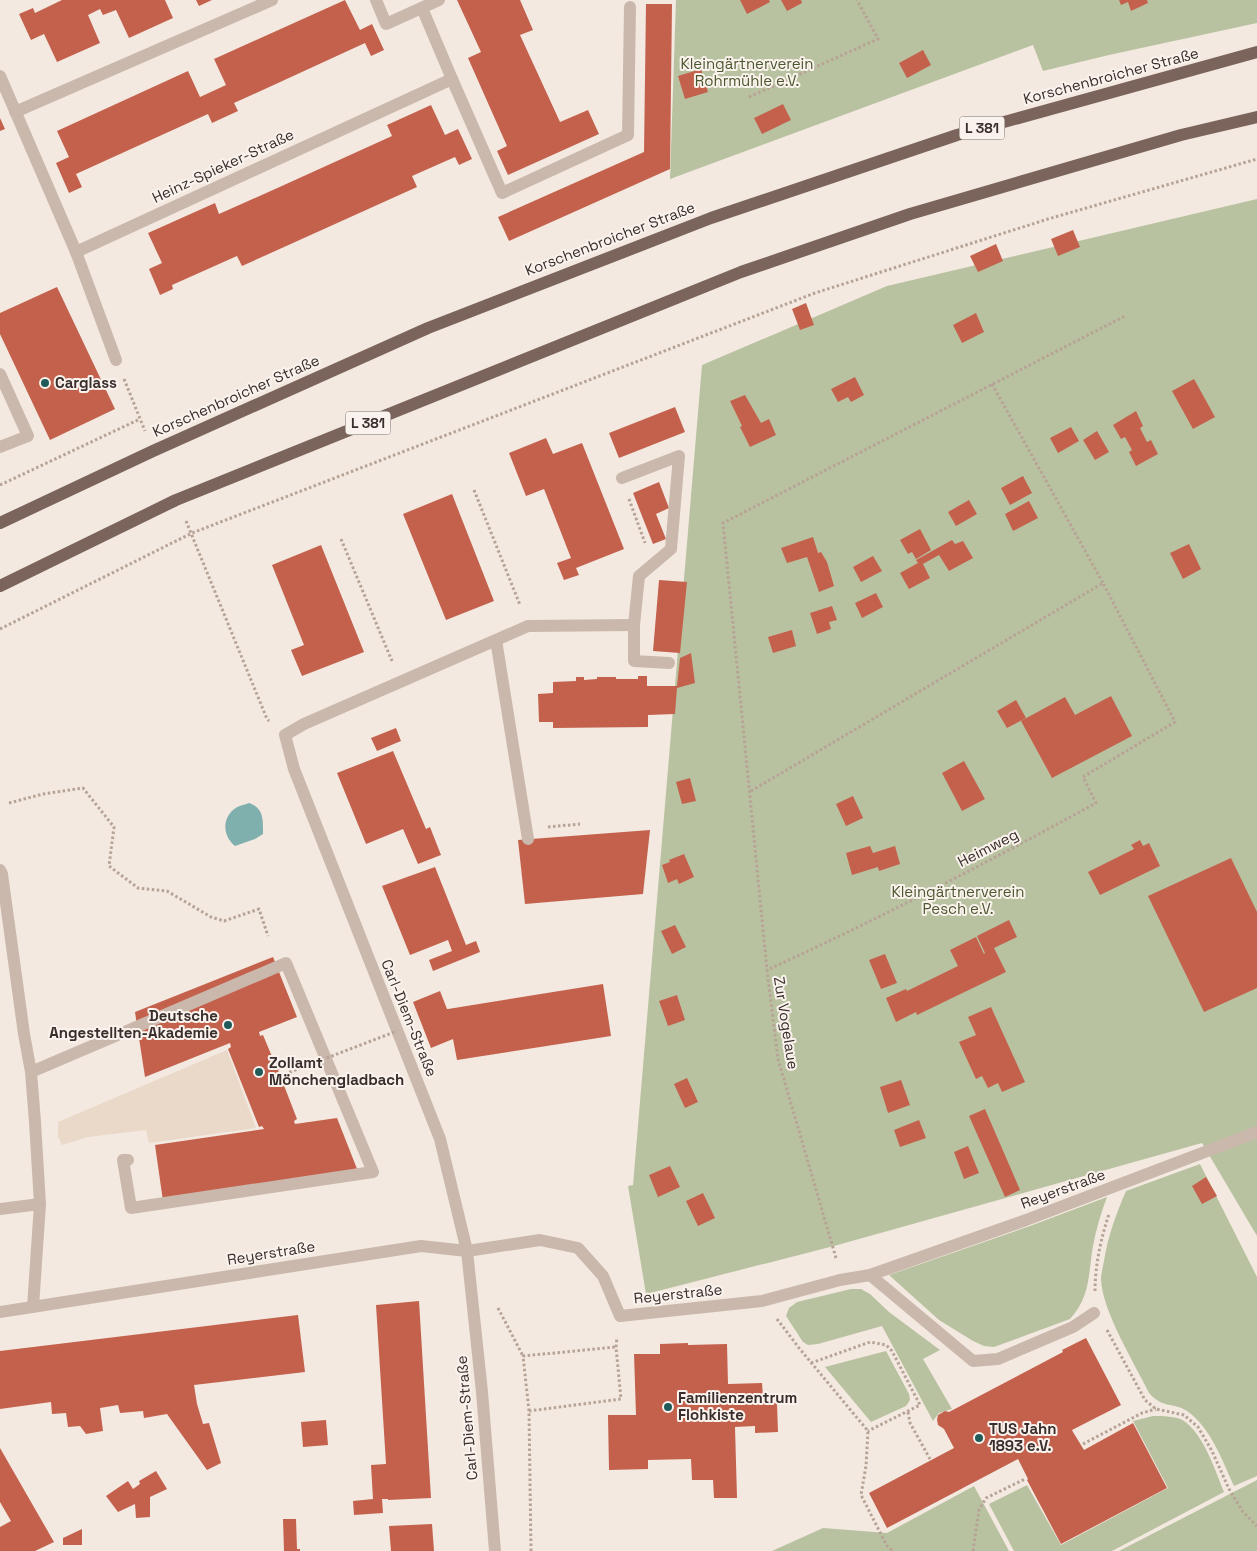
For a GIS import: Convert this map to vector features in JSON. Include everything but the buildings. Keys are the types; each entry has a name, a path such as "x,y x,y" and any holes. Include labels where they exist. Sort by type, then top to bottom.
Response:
{"main road":[{"name":"Korschenbroicher Straße","path":"0,523 153,451 428,328 711,218 957,135 1257,52"},
{"name":"L 381","path":"0,586 176,500 741,272 910,214 1181,135 1257,117"}],"street":[{"path":"15,112 272,0"},
{"path":"376,0 386,24 439,0"},
{"path":"422,8 502,193 628,135 630,7"},
{"path":"0,76 76,252 116,360"},
{"name":"Heinz-Spieker-Straße","path":"76,252 452,79"},
{"path":"0,374 28,436 0,447"},
{"path":"622,478 679,456 671,549 639,576 634,625 634,661 669,663"},
{"path":"286,735 304,724 528,626 634,625"},
{"path":"496,640 528,834"},
{"name":"Carl-Diem-Straße","path":"286,735 294,769 438,1133 467,1251 482,1392 495,1551"},
{"path":"0,870 31,1072 40,1204 33,1307"},
{"path":"31,1072 286,963 373,1172 131,1208 123,1160 128,1160"},
{"name":"Reyerstraße","path":"0,1312 421,1246 467,1251 540,1240 578,1248 603,1276 620,1316 762,1301 840,1280 870,1275 1118,1186 1257,1132"},
{"path":"0,1209 40,1204"},
{"path":"870,1275 973,1362 998,1359 1073,1326 1094,1313"}],"path":[{"path":"749,97 878,39 857,0"},
{"path":"0,629 192,533 815,293 1048,219 1257,159"},
{"path":"751,791 1103,583 992,384 1125,316"},
{"path":"116,360 153,451"},
{"name":"Zur Vogelaue","path":"840,1280 834,1246 778,1059 767,970 751,791 723,523 992,384"},
{"path":"0,485 140,419"},
{"path":"622,478 652,564"},
{"path":"474,490 528,626"},
{"path":"176,500 192,533 266,719 286,735"},
{"path":"341,539 401,682"},
{"name":"Heimweg","path":"767,970 977,867 1096,803 1083,777 1174,722 1103,583"},
{"path":"9,803 43,794 83,788 114,827 109,866 138,888 167,891 211,917 224,921 259,909 268,936"},
{"path":"528,834 580,824"},
{"path":"280,1076 397,1030"},
{"path":"1118,1186 1100,1245 1095,1277 1094,1313 1113,1338 1145,1400 1156,1409 1184,1415 1198,1427 1212,1451 1229,1489 1243,1512 1257,1526"},
{"path":"762,1301 868,1431 862,1495 887,1546 893,1551"},
{"path":"529,1411 620,1398 616,1347 620,1316"},
{"path":"811,1363 870,1342 886,1344 892,1351 920,1405 868,1431"},
{"path":"531,1551 529,1411 523,1356 616,1347"},
{"path":"1083,1444 1142,1413 1156,1409"},
{"path":"908,1412 910,1423 930,1459"},
{"path":"973,1551 979,1510 986,1498 1025,1478"}],"green space":[{"name":"Kleingärtnerverein Rohrmühle e.V.","path":"676,0 1257,0 1257,23 1043,71 1033,45 670,179"},
{"name":"Kleingärtnerverein Pesch e.V.","path":"1257,199 1257,1236 1202,1143 834,1246 646,1294 628,1186 633,1185 702,365 887,286"},
{"path":"1200,1164 1257,1277 1257,1476 1234,1486 1215,1445 1203,1426 1187,1411 1163,1403 1149,1393 1113,1322 1103,1293 1101,1280 1110,1234 1126,1191"},
{"path":"1107,1197 1093,1246 1088,1284 1077,1310 1070,1319 994,1347 984,1346 973,1341 939,1320 889,1275 1030,1226"},
{"path":"851,1289 861,1289 870,1294 889,1312 940,1350 923,1359 952,1409 939,1413 933,1421 882,1326 818,1344 808,1345 803,1342 786,1316 789,1308 797,1302"},
{"path":"886,1351 909,1394 910,1400 906,1406 871,1422 825,1367"},
{"path":"1153,1416 1177,1418 1191,1427 1203,1444 1224,1492 1112,1551 1014,1551 989,1504 1027,1485 1061,1545 1168,1488 1133,1421"},
{"path":"1257,1480 1257,1551 1119,1551"},
{"path":"974,1486 1009,1551 772,1551 823,1528 887,1533"}],"shaded area":[{"path":"227,1050 256,1128 149,1143 146,1130 88,1137 62,1145 58,1137 58,1122"}],"water":[{"path":"249,803 258,808 262,815 263,834 235,846 226,833 227,818 235,809"}],"place":[{"name":"Carglass","path":"45,383"},
{"name":"Deutsche Angestellten-Akademie","path":"228,1025"},
{"name":"Zollamt Mönchengladbach","path":"259,1072"},
{"name":"Familienzentrum Flohkiste","path":"668,1407"},
{"name":"TUS Jahn 1893 e.V.","path":"979,1438"}]}
